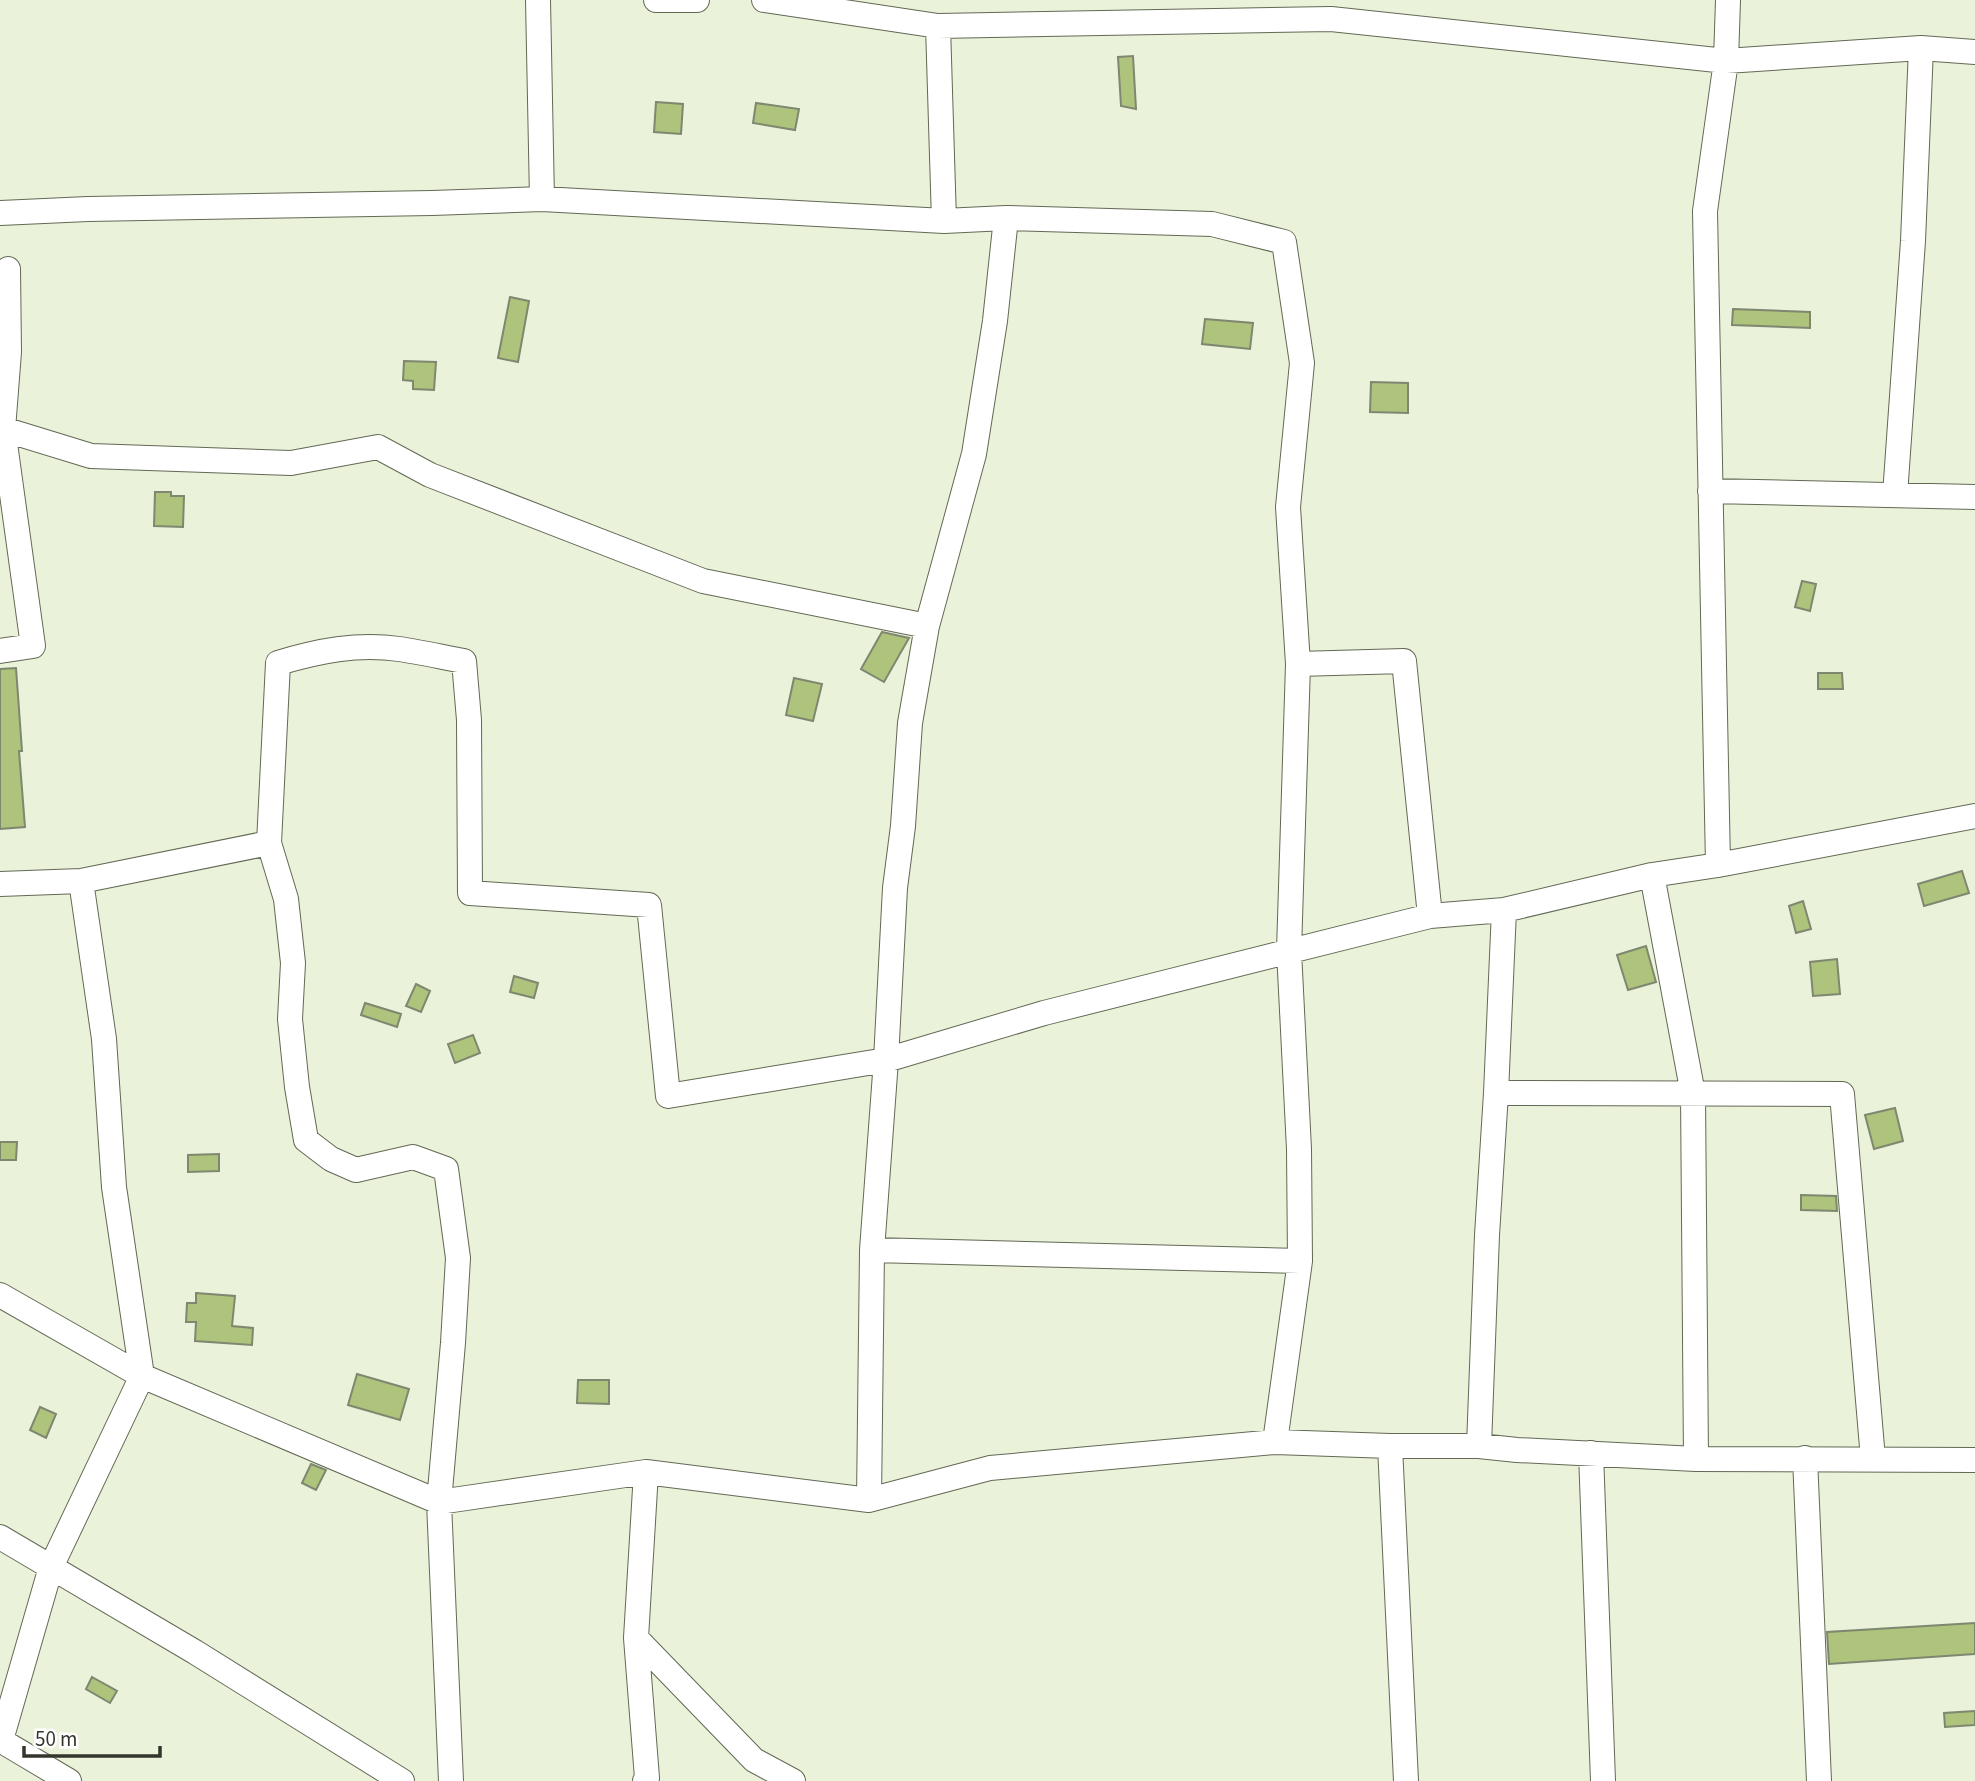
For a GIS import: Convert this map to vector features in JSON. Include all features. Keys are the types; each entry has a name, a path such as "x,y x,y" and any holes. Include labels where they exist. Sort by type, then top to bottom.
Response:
{"street":[{"path":"538,0 541,199"},
{"path":"656,0 697,0"},
{"path":"764,0 937,26 1332,9 1726,61 1921,48 1975,52"},
{"path":"1718,865 1705,211 1726,61 1728,0"},
{"path":"937,26 944,220"},
{"path":"1895,495 1913,241 1921,48"},
{"path":"0,214 88,209 541,199 944,220 1006,218 1212,224 1284,242 1302,363 1288,507 1297,664 1289,951 1299,1149 1300,1261 1275,1442"},
{"path":"869,1500 872,1250 895,888 903,826 910,723 927,626 974,454 995,321 1006,218"},
{"path":"0,651 33,646 3,429 9,352 8,270"},
{"path":"3,429 92,456 291,463 378,447 430,475 702,581 927,626"},
{"path":"1710,491 1975,497"},
{"path":"451,1781 439,1502 458,1258 446,1168 412,1157 356,1170 331,1159 306,1140 290,1019 293,963 286,899 269,843 278,663 317,652 359,647 397,649 464,662 469,720 470,893 649,905 668,1096 886,1060 1044,1013 1430,916 1504,909 1651,875 1718,865 1975,816"},
{"path":"1297,664 1404,661 1430,916"},
{"path":"0,884 81,881 269,843"},
{"path":"1651,875 1693,1094 1696,1460"},
{"path":"69,1781 0,1740 51,1567 142,1376 114,1187 104,1039 81,881"},
{"path":"1479,1446 1504,909"},
{"path":"1496,1093 1842,1094 1873,1459"},
{"path":"872,1250 1300,1261"},
{"path":"0,1295 142,1376 439,1502 646,1472 869,1500 990,1468 1275,1442 1479,1446 1696,1460 1975,1460"},
{"path":"1390,1446 1406,1781"},
{"path":"1591,1453 1603,1781"},
{"path":"1805,1458 1819,1781"},
{"path":"645,1781 647,1779 636,1637 646,1472"},
{"path":"0,1537 195,1652 402,1781"},
{"path":"636,1637 754,1760 793,1781"}],"building":[{"path":"1133,56 1136,109 1121,106 1118,57"},
{"path":"656,102 683,104 681,134 654,132"},
{"path":"756,103 799,109 795,130 753,123"},
{"path":"510,297 529,301 518,362 498,358"},
{"path":"1733,309 1810,312 1810,328 1732,325"},
{"path":"1205,319 1253,323 1250,349 1202,344"},
{"path":"404,361 436,362 434,390 413,389 413,381 403,380"},
{"path":"1371,382 1408,383 1408,413 1370,412"},
{"path":"155,492 171,492 171,496 184,496 183,527 154,526"},
{"path":"1802,581 1816,584 1810,611 1795,607"},
{"path":"882,632 909,638 884,682 861,669"},
{"path":"16,668 25,827 0,829 0,669"},
{"path":"1818,673 1842,673 1843,689 1818,689"},
{"path":"794,678 822,684 813,721 786,715"},
{"path":"1962,871 1969,893 1924,906 1918,884"},
{"path":"1803,901 1811,929 1796,933 1789,906"},
{"path":"1646,946 1656,982 1628,990 1617,955"},
{"path":"1837,959 1840,994 1813,996 1810,962"},
{"path":"514,976 538,983 534,998 510,992"},
{"path":"416,984 430,991 421,1012 406,1006"},
{"path":"365,1003 401,1014 397,1027 361,1015"},
{"path":"473,1035 480,1053 455,1063 448,1044"},
{"path":"1895,1108 1903,1141 1874,1149 1865,1115"},
{"path":"0,1142 17,1142 16,1160 0,1160"},
{"path":"219,1154 219,1171 188,1172 188,1155"},
{"path":"1801,1195 1836,1196 1837,1211 1801,1210"},
{"path":"196,1293 235,1296 232,1326 253,1328 252,1345 195,1341 196,1322 186,1322 187,1303 196,1303"},
{"path":"357,1374 409,1389 400,1420 348,1405"},
{"path":"578,1380 609,1380 609,1404 577,1403"},
{"path":"40,1407 56,1414 46,1438 30,1430"},
{"path":"311,1464 326,1470 316,1490 302,1483"},
{"path":"1975,1623 1975,1654 1829,1664 1827,1632"},
{"path":"92,1677 117,1691 110,1703 86,1689"},
{"path":"1975,1711 1975,1725 1945,1727 1944,1713"}]}
